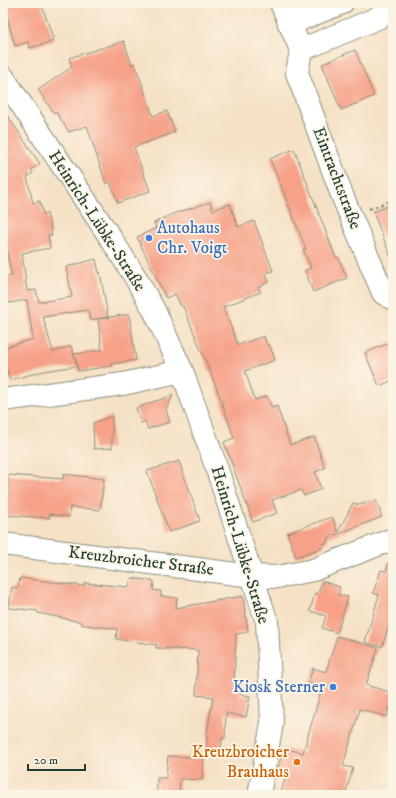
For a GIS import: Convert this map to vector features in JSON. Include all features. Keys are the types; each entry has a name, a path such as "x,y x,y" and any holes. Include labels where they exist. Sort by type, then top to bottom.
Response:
{"street":[{"path":"281,3 301,50 380,17 385,3"},
{"path":"289,24 342,3"},
{"name":"Eintrachtstraße","path":"301,50 296,73 351,216 383,293 391,298 393,297"},
{"name":"Heinrich-Lübke-Straße","path":"3,77 134,274 154,310 182,370 216,466 266,622 272,723 260,795"},
{"path":"3,400 123,384 182,370"},
{"name":"Kreuzbroicher Straße","path":"3,544 252,576 277,577 313,570 393,539"}],"path":[{"path":"351,216 393,200"}],"building":[{"path":"3,3 41,3 54,41 30,48 28,42 15,46"},
{"path":"124,41 132,65 135,64 153,116 167,111 175,132 134,147 150,191 118,203 110,182 106,184 87,126 69,132 56,112 54,113 38,90 72,67 69,58"},
{"path":"355,50 374,96 341,110 322,64"},
{"path":"3,109 40,164 31,170 33,173 27,177 33,203 40,201 43,214 47,213 52,235 48,235 50,248 22,253 27,291 36,290 39,302 72,297 66,267 96,259 99,273 100,272 108,317 90,320 88,310 43,317 53,352 71,346 77,365 74,354 102,350 98,319 129,314 136,360 112,364 112,366 78,371 77,366 44,371 10,380 7,370 3,372 3,348 33,339 27,300 3,304 3,277 12,276 5,244 3,244"},
{"path":"294,149 336,258 338,257 347,278 313,292 305,270 311,268 303,249 306,249 270,159"},
{"path":"210,202 213,210 230,204 238,227 254,221 273,271 266,273 269,282 258,287 261,292 223,307 238,345 264,336 267,345 269,344 275,360 245,371 255,400 267,396 272,408 277,406 290,445 314,437 325,468 315,472 321,489 304,496 301,490 272,500 277,513 253,522 224,442 234,438 217,389 183,306 181,306 175,294 166,298 137,237 156,228 154,223 170,215"},
{"path":"393,204 393,260 392,260 373,212"},
{"path":"393,341 393,380 379,386 365,353"},
{"path":"173,395 166,410 170,422 148,429 145,421 141,423 136,408"},
{"path":"112,416 112,448 94,449 93,423"},
{"path":"179,461 200,521 169,532 147,471"},
{"path":"64,474 104,479 100,510 70,507 69,517 49,514 50,518 3,515 3,499 7,499 8,475 63,479"},
{"path":"376,500 382,517 327,538 328,542 323,544 324,547 296,557 287,533 332,517 338,532 353,503 359,505"},
{"path":"389,561 393,562 393,613 382,647 365,642 379,595 373,593 381,570 386,571"},
{"path":"20,578 84,586 85,583 129,587 131,578 154,581 153,590 161,591 161,596 177,598 176,608 243,596 248,632 236,634 234,687 241,688 239,694 250,696 246,717 226,713 225,738 222,738 221,750 206,749 213,697 196,695 198,650 156,648 157,645 116,639 117,629 85,625 81,624 81,622 38,613 38,611 9,608 12,587 18,588"},
{"path":"322,581 340,587 338,595 348,597 337,633 322,628 326,616 310,611 315,593 318,594"},
{"path":"337,636 378,648 366,685 393,693 393,709 389,707 386,717 360,709 343,766 353,768 345,795 292,795 281,792 286,776 276,773 284,748 303,753 322,687 308,683 313,668 326,672"},
{"path":"168,756 204,758 202,780 180,779 179,795 157,795 157,778 166,778"}],"place":[{"name":"Autohaus Chr. Voigt","path":"149,238"},
{"name":"Kiosk Sterner","path":"333,687"},
{"name":"Kreuzbroicher Brauhaus","path":"297,762"}]}
